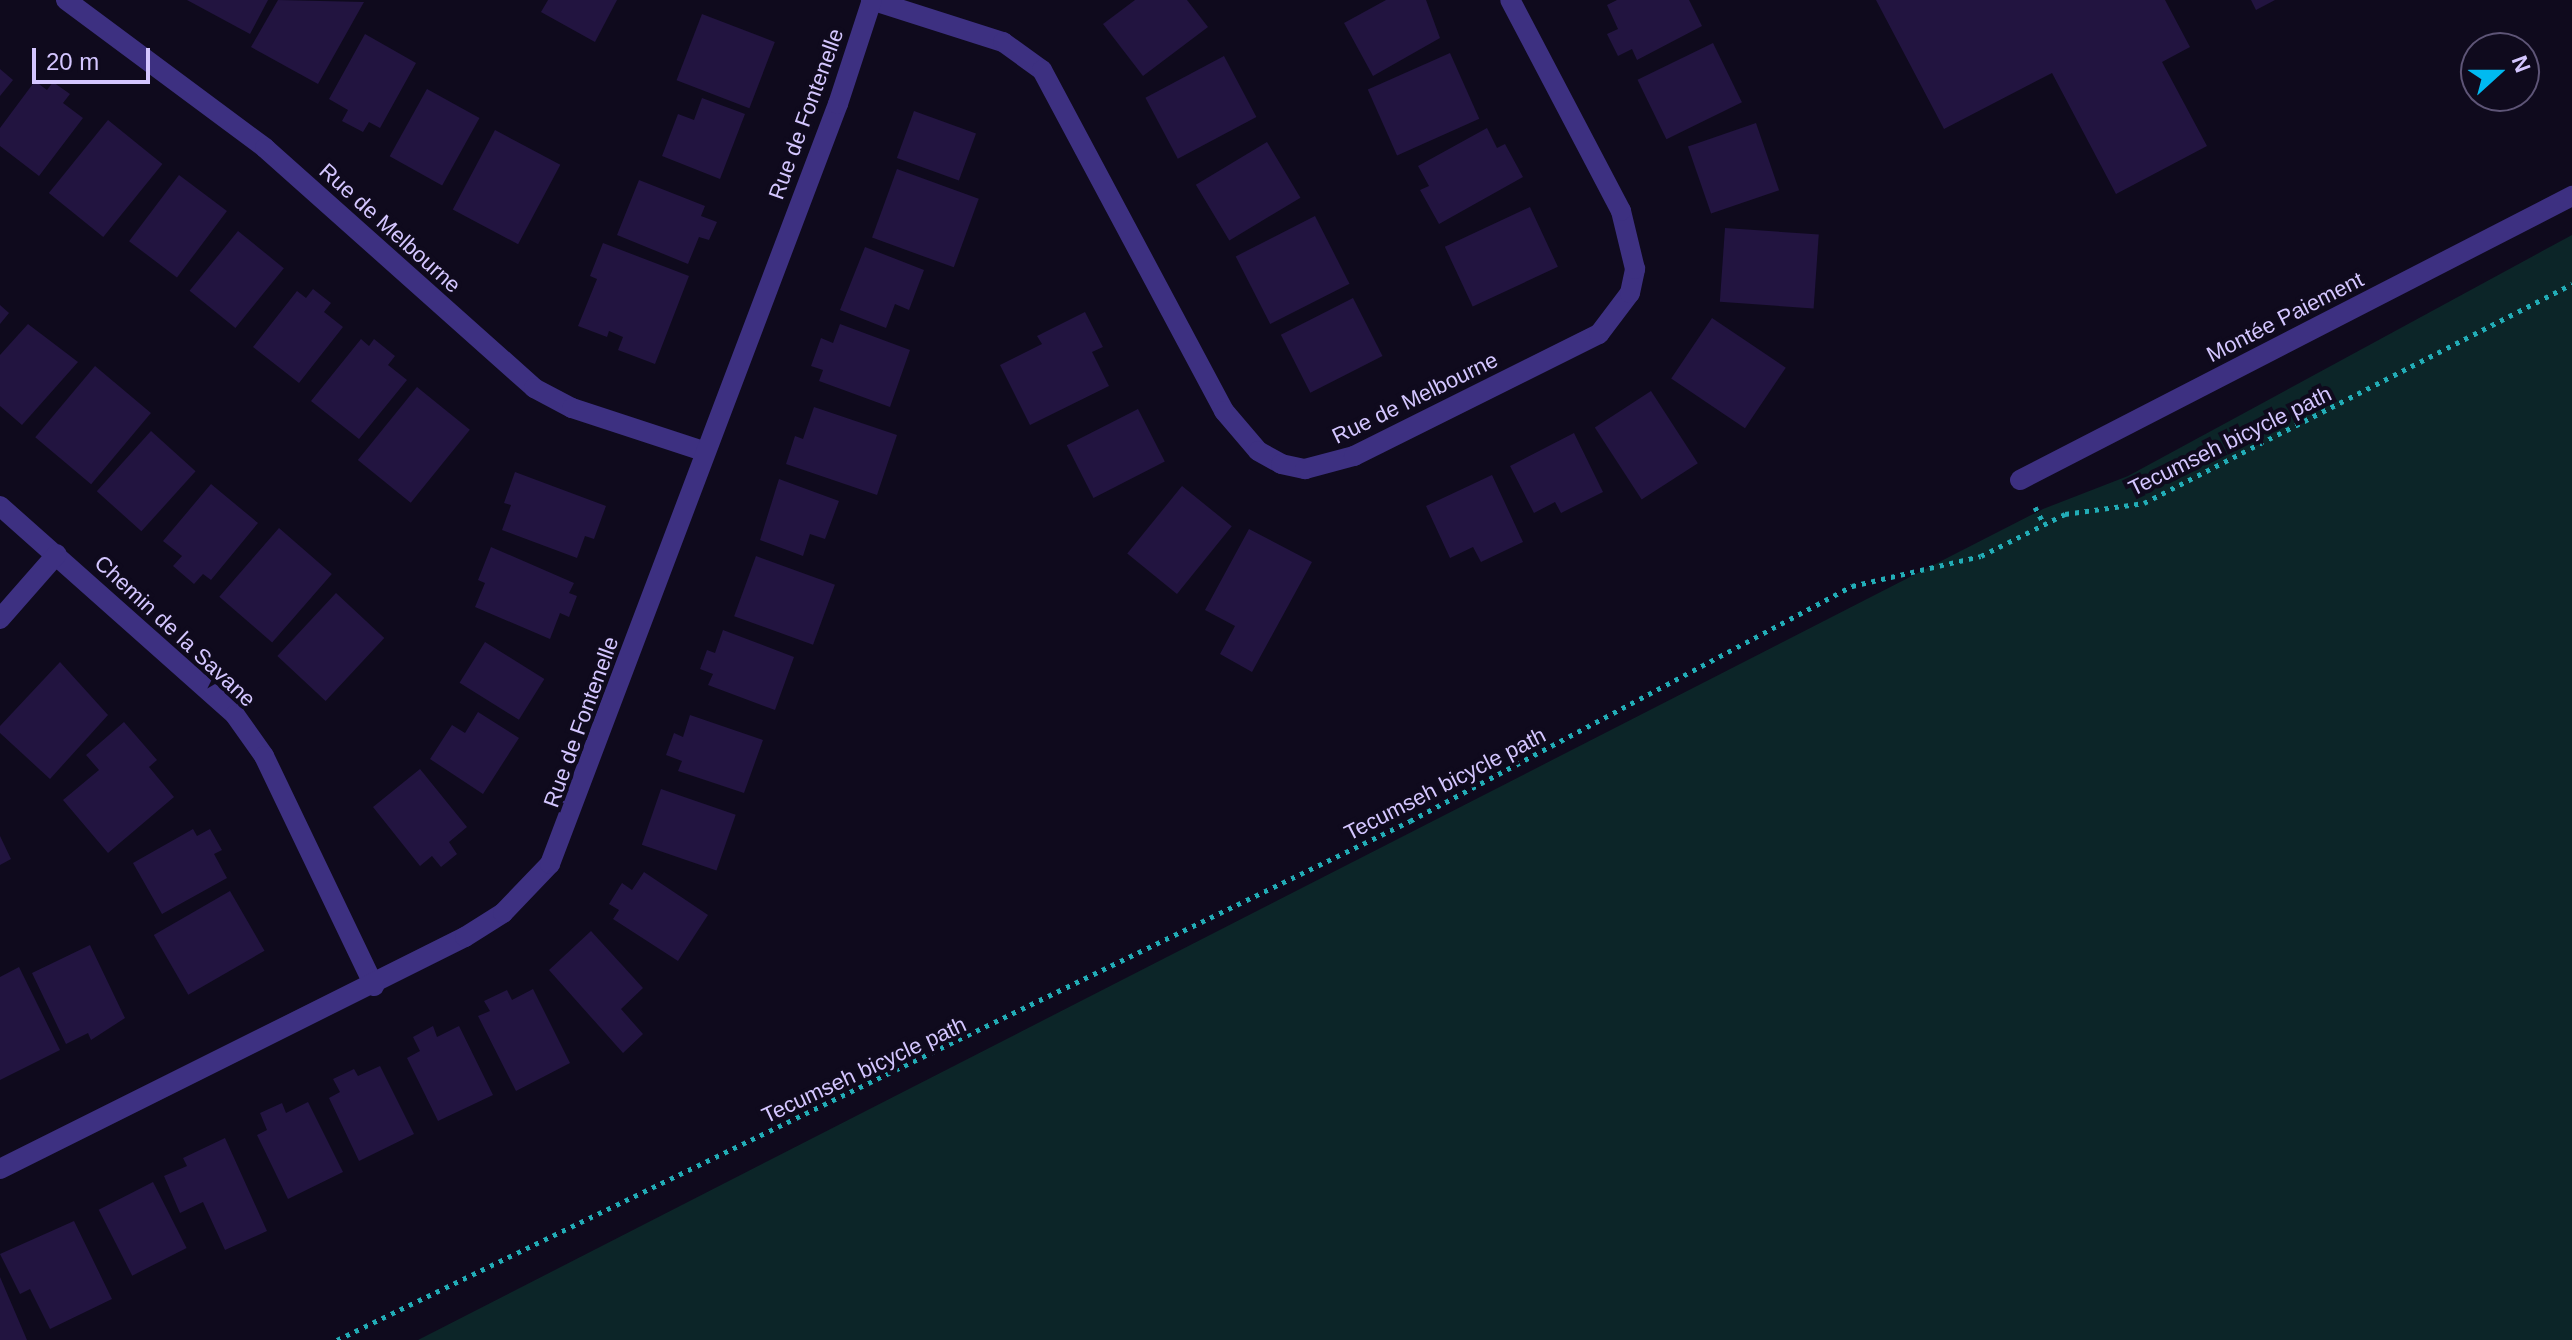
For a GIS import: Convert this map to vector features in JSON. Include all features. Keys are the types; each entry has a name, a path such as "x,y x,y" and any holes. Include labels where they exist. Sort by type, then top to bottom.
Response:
{"street":[{"name":"Rue de Melbourne","path":"66,0 265,148 534,388 572,408 703,451"},
{"name":"Rue de Melbourne","path":"872,0 1003,42 1042,70 1224,411 1258,451 1281,464 1305,469 1354,456 1599,334 1630,293 1635,269 1621,211 1510,0"},
{"name":"Rue de Fontenelle","path":"0,1169 374,986 503,913 550,864 703,451 838,104 872,0"},
{"name":"Montée Paiement","path":"2020,480 2572,196"},
{"name":"Chemin de la Savane","path":"0,506 235,715 264,756 374,986"},
{"path":"0,619 57,554"}],"path":[{"name":"Tecumseh bicycle path","path":"337,1340 1410,821 1852,586 1981,556 2065,514 2144,503 2572,284"}],"green space":[{"path":"2572,235 2572,1340 418,1340 2043,509 2128,476"}],"building":[{"path":"187,0 268,0 250,34"},
{"path":"278,0 364,2 318,84 251,47"},
{"path":"548,0 617,0 595,42 541,12"},
{"path":"1135,0 1187,0 1208,27 1143,76 1103,24"},
{"path":"1386,0 1426,0 1440,38 1373,76 1344,23"},
{"path":"1617,0 1689,0 1702,26 1637,60 1632,49 1618,56 1607,34 1618,29 1607,5"},
{"path":"1876,0 2165,0 2190,47 2162,62 2207,146 2116,194 2052,73 1944,129"},
{"path":"2251,0 2275,0 2256,10"},
{"path":"702,14 775,42 749,108 677,80"},
{"path":"365,34 416,63 380,128 369,122 363,132 342,121 348,110 329,99"},
{"path":"1713,43 1742,102 1666,139 1638,80"},
{"path":"1450,53 1479,119 1397,155 1368,90"},
{"path":"1224,56 1256,117 1178,159 1145,98"},
{"path":"0,69 13,80 0,96"},
{"path":"35,81 47,90 53,82 70,94 63,103 83,118 39,176 0,146 0,128"},
{"path":"427,89 479,118 442,185 390,156"},
{"path":"702,98 745,114 720,179 662,156 678,114 694,120"},
{"path":"914,111 976,134 959,181 897,158"},
{"path":"108,120 162,164 103,237 49,193"},
{"path":"1756,123 1779,190 1711,214 1688,146"},
{"path":"1487,128 1497,148 1505,144 1523,177 1439,224 1420,190 1429,186 1418,166"},
{"path":"495,130 560,165 518,244 453,209"},
{"path":"1267,142 1300,198 1229,240 1196,185"},
{"path":"897,169 979,199 954,267 872,238"},
{"path":"179,175 227,211 177,277 129,241"},
{"path":"639,180 705,206 701,216 717,222 709,240 699,237 688,264 617,235"},
{"path":"1530,207 1558,267 1473,307 1445,247"},
{"path":"1315,216 1350,284 1270,324 1236,256"},
{"path":"1725,228 1819,235 1814,308 1720,302"},
{"path":"238,231 284,268 235,328 190,291"},
{"path":"603,243 689,276 655,364 618,350 623,337 609,331 607,337 578,326 597,279 590,276"},
{"path":"865,247 924,270 909,310 895,304 886,328 840,310"},
{"path":"313,289 331,303 324,312 343,327 299,383 253,347 297,291 306,298"},
{"path":"1353,298 1383,356 1310,393 1281,335"},
{"path":"0,305 9,313 0,324"},
{"path":"1085,312 1103,347 1092,352 1109,386 1030,425 1000,365 1042,344 1037,336"},
{"path":"1712,318 1786,368 1745,428 1671,379"},
{"path":"28,324 78,362 22,425 0,406 0,355"},
{"path":"840,324 910,350 890,407 819,381 823,370 811,366 821,338 833,343"},
{"path":"361,339 369,346 374,339 395,356 388,365 407,380 359,439 311,401"},
{"path":"95,366 151,413 91,484 35,437"},
{"path":"417,387 470,430 411,503 358,460"},
{"path":"1651,391 1698,463 1642,500 1595,427"},
{"path":"814,407 897,435 877,495 786,464 795,436 803,439"},
{"path":"1138,409 1165,462 1094,498 1067,445"},
{"path":"151,431 196,471 141,531 97,491"},
{"path":"1574,433 1603,492 1561,513 1555,502 1534,513 1510,466"},
{"path":"515,472 606,506 594,539 585,536 577,558 502,530 511,505 504,503"},
{"path":"1492,475 1523,542 1481,562 1473,547 1450,558 1426,506"},
{"path":"779,479 839,501 825,539 810,534 803,556 760,540"},
{"path":"211,484 258,523 211,580 203,574 194,584 173,566 182,556 163,541"},
{"path":"1182,486 1232,526 1177,594 1127,554"},
{"path":"279,528 332,574 272,643 219,597"},
{"path":"1249,529 1312,562 1252,672 1220,654 1235,626 1205,610"},
{"path":"491,547 574,583 569,593 577,596 569,617 560,613 550,639 475,607 485,583 478,580"},
{"path":"756,556 835,585 813,645 734,616"},
{"path":"336,593 384,638 326,701 277,656"},
{"path":"723,630 794,657 775,710 708,685 713,674 700,669 707,650 715,653"},
{"path":"485,642 544,679 519,720 460,683"},
{"path":"60,662 108,715 50,779 0,733 0,726"},
{"path":"478,712 519,738 483,794 430,759 452,725 465,733"},
{"path":"690,715 763,740 744,793 678,771 682,761 666,755 674,733 683,737"},
{"path":"124,722 157,760 149,767 174,797 108,853 63,800 99,770 86,755"},
{"path":"420,769 467,827 449,842 457,854 441,867 432,856 420,866 373,807"},
{"path":"661,789 736,815 716,871 642,845"},
{"path":"193,829 197,836 210,829 222,850 214,854 227,878 162,914 133,863"},
{"path":"0,836 11,859 0,865"},
{"path":"644,872 708,915 678,961 613,919 619,910 609,904 622,883 632,890"},
{"path":"230,891 264,951 188,995 154,935"},
{"path":"591,931 643,988 621,1009 643,1034 623,1053 549,970"},
{"path":"90,945 125,1018 91,1040 88,1033 66,1044 32,973"},
{"path":"19,967 60,1050 0,1080 0,977"},
{"path":"533,989 570,1063 516,1091 478,1016 490,1011 484,1001 507,990 512,1000"},
{"path":"433,1026 437,1037 459,1026 493,1095 438,1121 407,1058 420,1051 413,1037"},
{"path":"380,1066 414,1134 359,1161 329,1098 340,1092 333,1079 354,1069 358,1076"},
{"path":"308,1102 343,1172 288,1199 257,1135 267,1130 260,1113 282,1103 286,1113"},
{"path":"225,1138 267,1231 225,1250 203,1202 180,1213 164,1176 187,1166 183,1158"},
{"path":"153,1182 187,1248 132,1276 99,1210"},
{"path":"74,1221 112,1299 50,1329 30,1289 20,1294 0,1254"},
{"path":"0,1277 27,1340 0,1340"}]}
